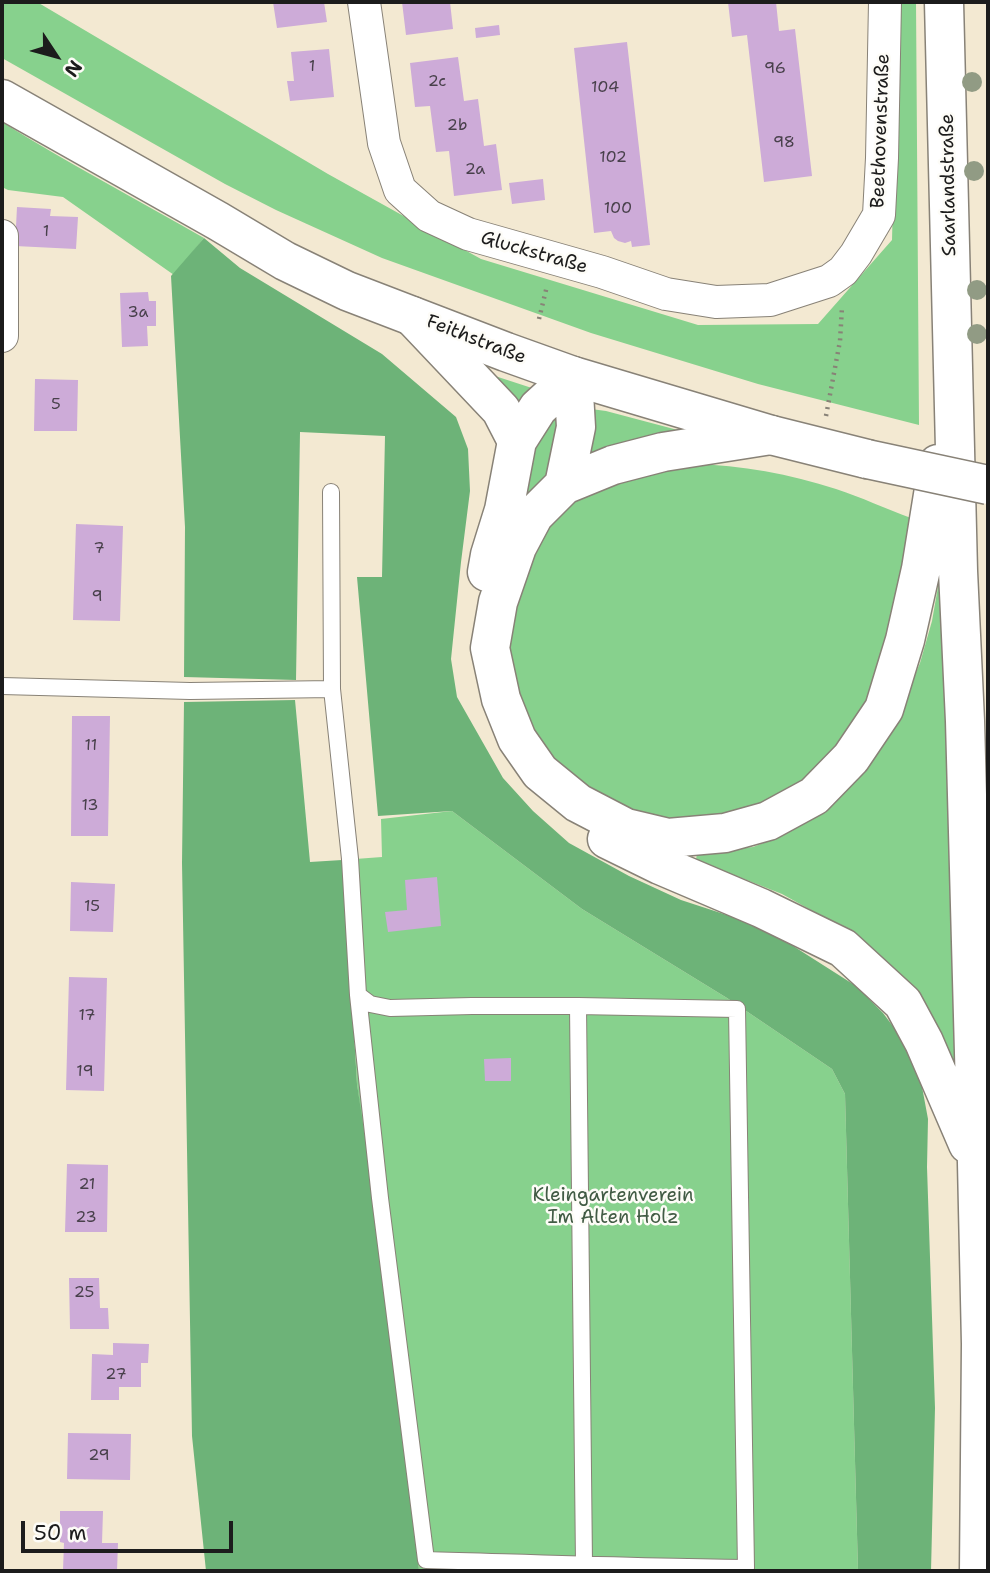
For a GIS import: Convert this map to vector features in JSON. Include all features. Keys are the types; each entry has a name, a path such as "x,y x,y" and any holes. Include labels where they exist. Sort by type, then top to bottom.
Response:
{"main road":[{"name":"Saarlandstraße","path":"944,2 953,369"},
{"name":"Feithstraße","path":"2,99 285,261 412,316 573,376 771,435 988,485"},
{"path":"412,316 501,410 517,441"},
{"path":"771,435 663,452 614,465 564,485 534,515 517,547 498,602 490,648 501,699 517,739 540,772 578,803 626,828 668,838 725,832 768,821 814,796 851,758 884,709 905,640 921,569 953,369"},
{"path":"953,369 981,1344 979,1571"},
{"path":"564,485 576,427 573,376"},
{"path":"573,376 538,408 517,441 504,510 490,555 477,648 489,705 506,744 523,774 555,805 594,833 843,948 903,1003 924,1042 977,1163"}],"street":[{"name":"Gluckstraße","path":"364,2 384,143 400,190 429,216 468,234 602,272 666,294 716,302 770,300 829,282 843,271 856,254"},
{"name":"Beethovenstraße","path":"856,254 879,215 885,2"},
{"path":"2,236 2,336"}],"lane":[{"path":"331,492 332,689 351,859 358,995 380,1198 426,1560 584,1568 746,1570 737,1009 578,1006 390,1008 370,1004 358,995"},
{"path":"2,685 190,691 332,689"},
{"path":"578,1006 584,1568"}],"path":[{"path":"828,406 840,341"}],"green space":[{"path":"2,2 37,2 328,174 481,259 698,325 818,324 892,240 898,2 916,2 919,425 758,384 591,333 382,258 276,210 2,58"},
{"path":"2,122 204,238 174,275 63,197 2,187"},
{"path":"204,238 240,268 382,354 456,417 468,449 470,491 451,659 457,697 503,778 533,811 569,843 629,876 681,900 733,917 779,937 856,986 883,1013 898,1033 920,1076 928,1119 927,1167 935,1408 931,1571 858,1571 845,1094 832,1069 727,998 582,909 452,811 378,816 357,577 382,577 385,436 300,432 296,680 184,677 185,527 171,276"},
{"path":"495,376 538,390 523,413"},
{"path":"562,406 562,465 523,508 532,443"},
{"path":"591,409 689,433 590,462 588,447"},
{"path":"693,464 747,468 801,479 845,492 911,518 893,625 868,697 848,732 827,760 798,785 734,819 638,821 555,774 504,675 527,549 571,501 658,466"},
{"path":"942,564 958,1078 838,925 782,894 696,860 697,853 753,847 784,835 818,814 901,708 920,663 932,621"},
{"path":"295,700 310,862 342,860 357,1084 419,1570 431,1571 206,1571 192,1436 182,863 184,702"},
{"name":"Kleingartenverein Im Alten Holz","path":"452,811 582,909 727,998 832,1069 845,1094 858,1571 419,1571 357,1084 342,860 382,857 381,819"}],"building":[{"path":"273,2 324,2 327,22 277,28"},
{"path":"402,2 450,2 453,29 406,35"},
{"path":"728,2 776,2 779,31 795,29 812,176 764,182 747,35 732,37"},
{"path":"499,25 500,35 476,38 475,28"},
{"path":"627,42 650,245 632,247 631,241 618,241 611,231 594,233 574,48"},
{"path":"329,49 334,97 290,101 287,81 294,81 291,52"},
{"path":"458,57 464,101 478,99 484,146 496,144 502,190 454,196 449,151 436,152 430,106 415,107 410,63"},
{"path":"543,179 545,200 512,204 509,183"},
{"path":"17,207 51,209 50,216 78,217 76,249 15,246"},
{"path":"148,292 149,301 156,301 156,326 147,326 148,346 122,347 120,293"},
{"path":"35,379 78,380 77,431 34,431"},
{"path":"76,524 123,526 120,621 73,620"},
{"path":"72,716 110,716 108,836 71,836"},
{"path":"437,877 441,926 388,932 385,912 407,910 405,880"},
{"path":"71,882 115,884 113,932 70,931"},
{"path":"69,977 107,978 104,1091 66,1090"},
{"path":"511,1058 511,1081 485,1081 484,1059"},
{"path":"67,1164 108,1165 107,1232 65,1232"},
{"path":"69,1278 99,1278 100,1308 108,1308 109,1329 70,1329"},
{"path":"113,1343 149,1344 148,1363 141,1363 141,1387 119,1387 119,1400 91,1400 92,1354 113,1355"},
{"path":"68,1433 131,1434 130,1480 67,1479"},
{"path":"60,1511 103,1511 102,1543 118,1543 117,1571 63,1570 64,1543 60,1542"}]}
